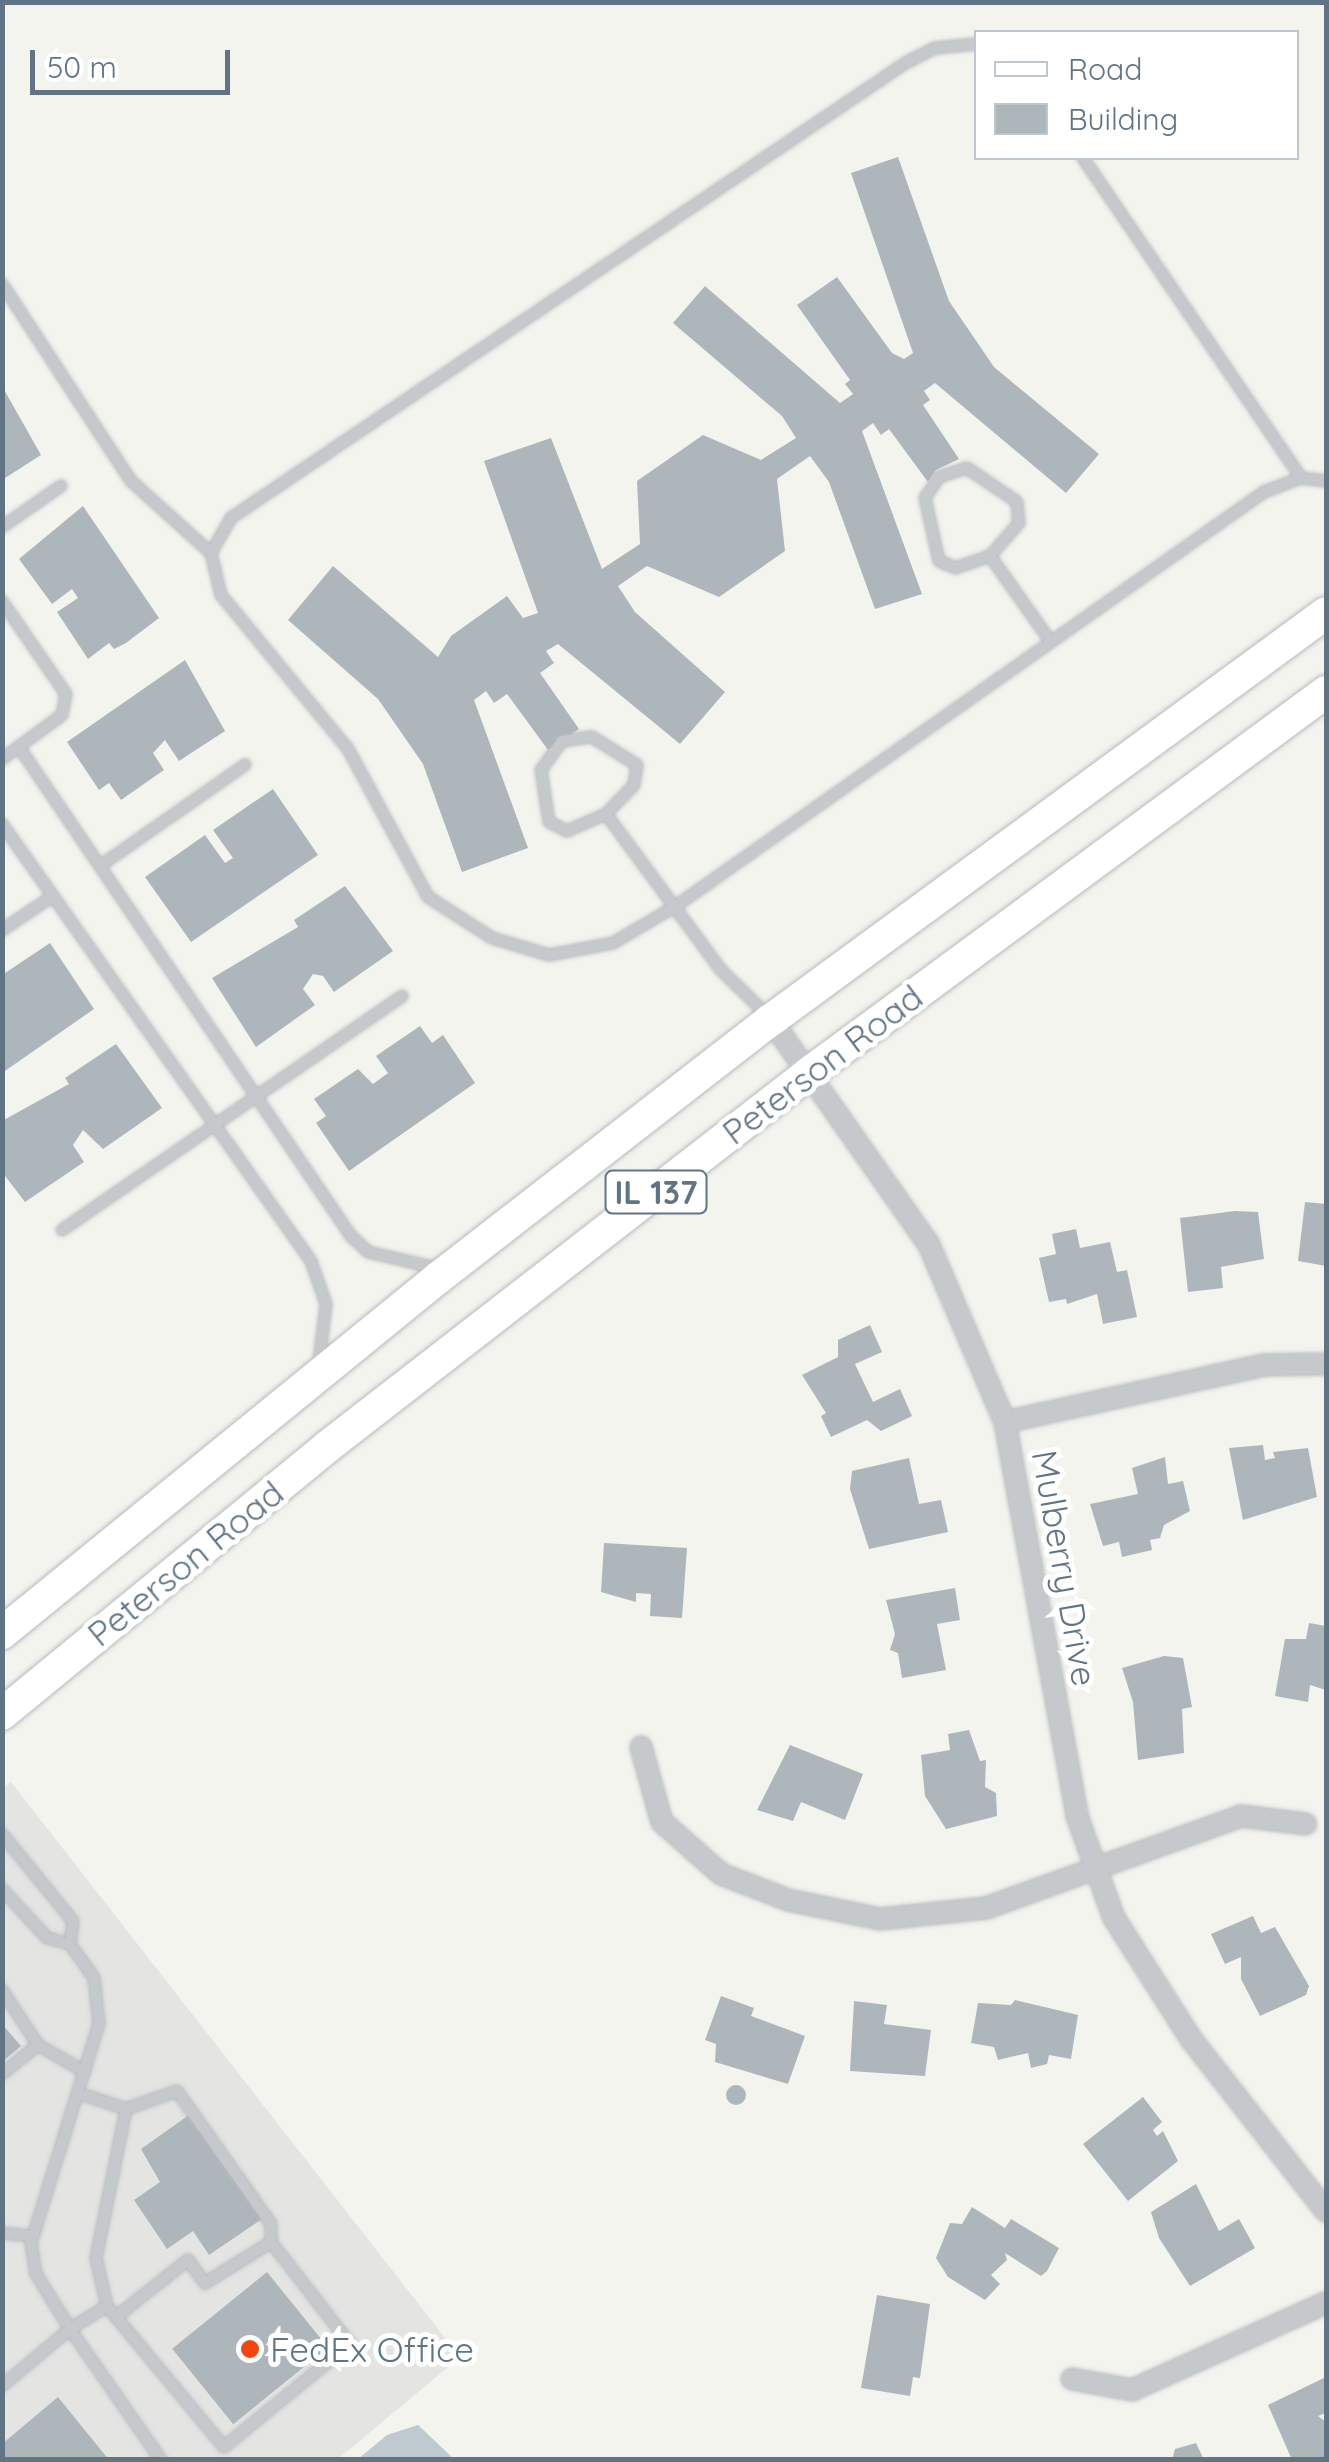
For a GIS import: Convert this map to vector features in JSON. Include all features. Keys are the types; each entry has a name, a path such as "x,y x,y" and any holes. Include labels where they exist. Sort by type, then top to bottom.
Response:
{"main road":[{"name":"Peterson Road","path":"2,1633 447,1271 771,1020 1326,613"},
{"name":"Peterson Road","path":"2,1714 326,1446 808,1073 1326,692"}],"street":[{"path":"771,1020 928,1246 1004,1422"},
{"name":"Mulberry Drive","path":"1326,1364 1265,1365 1004,1422 1078,1816 1114,1918 1145,1973 1326,2211"},
{"path":"641,1746 662,1822 678,1841 720,1874 788,1900 880,1918 930,1918 986,1908 1242,1816 1306,1824"},
{"path":"1072,2379 1132,2390 1326,2303"}],"lane":[{"path":"211,552 231,518 879,80 936,48 974,44"},
{"path":"1084,160 1301,478"},
{"path":"2,284 131,480 211,552 220,595 348,749 428,897 492,938 549,954 613,944 676,906 1264,492 1301,478 1326,481"},
{"path":"967,468 1017,502 1019,523 990,556 956,568 939,560 924,498 939,477 967,468"},
{"path":"2,527 61,486"},
{"path":"990,556 1052,642"},
{"path":"2,601 66,694 62,716 2,759"},
{"path":"592,737 637,765 634,785 606,814 568,831 549,822 541,770 562,741 592,737"},
{"path":"19,747 256,1096 368,1252 447,1271"},
{"path":"100,866 244,765"},
{"path":"606,814 720,970 771,1020"},
{"path":"2,824 311,1262 326,1304 317,1376"},
{"path":"2,930 53,896"},
{"path":"62,1230 402,996"},
{"path":"2,1834 73,1921 70,1944"},
{"path":"2,1889 46,1938 70,1944 94,1978 99,2024 33,2236 36,2274 161,2460"},
{"path":"2,1990 38,2045 86,2072"},
{"path":"2,2074 38,2045"},
{"path":"78,2093 126,2109 177,2091 270,2224 270,2242 350,2344 224,2448 107,2306 96,2258 126,2109"},
{"path":"2,2233 33,2236"},
{"path":"116,2317 188,2260 205,2283 270,2242"},
{"path":"2,2386 70,2329 107,2306"}],"shaded area":[{"path":"11,1782 460,2357 338,2459 3,2460 2,1789"},
{"path":"418,2425 454,2459 358,2459 387,2435"}],"building":[{"path":"898,157 949,301 994,367 1099,454 1066,493 935,383 924,391 930,400 923,405 959,459 936,470 928,482 889,429 881,435 873,423 862,431 922,594 875,609 829,482 810,456 777,479 785,551 719,597 647,566 618,586 635,612 725,692 680,744 558,644 546,651 554,663 540,673 579,729 548,750 507,694 494,703 486,691 474,700 528,848 462,872 423,764 378,699 288,620 333,566 438,657 451,636 507,596 523,618 538,613 484,461 551,438 602,569 640,544 637,481 703,435 761,460 796,438 782,416 673,323 705,286 840,403 853,394 845,384 850,380 797,305 837,277 892,353 904,359 913,353 851,173"},
{"path":"2,386 41,455 2,480"},
{"path":"83,506 159,618 126,643 114,649 109,643 88,659 57,612 78,598 72,589 52,604 19,559"},
{"path":"185,660 225,731 179,761 165,740 153,753 164,770 121,800 109,783 99,790 67,742"},
{"path":"273,789 318,855 191,942 145,877 205,835 225,863 233,858 213,830"},
{"path":"345,886 393,951 334,992 323,976 313,974 303,989 315,1005 256,1047 212,978 298,927 294,920"},
{"path":"50,943 94,1009 2,1073 2,975"},
{"path":"420,1026 432,1043 443,1035 475,1083 349,1171 316,1123 326,1116 314,1099 358,1069 373,1084 388,1073 376,1056"},
{"path":"116,1044 162,1108 103,1149 83,1130 73,1145 84,1162 25,1202 2,1172 2,1121 69,1084 65,1078"},
{"path":"1305,1202 1326,1204 1326,1266 1298,1261"},
{"path":"1258,1212 1264,1259 1221,1267 1223,1288 1188,1292 1180,1218"},
{"path":"1076,1229 1080,1248 1110,1242 1117,1272 1127,1270 1137,1317 1103,1324 1097,1294 1067,1304 1066,1299 1049,1302 1039,1258 1056,1254 1052,1234"},
{"path":"870,1325 882,1352 855,1364 873,1402 900,1389 912,1416 881,1431 867,1420 831,1437 821,1416 826,1413 802,1375 838,1357 838,1340"},
{"path":"1263,1445 1265,1460 1275,1458 1273,1452 1308,1448 1317,1497 1243,1520 1229,1448"},
{"path":"1165,1457 1168,1484 1183,1481 1190,1511 1164,1525 1160,1538 1150,1540 1152,1550 1122,1557 1119,1542 1103,1546 1090,1504 1138,1494 1132,1468"},
{"path":"909,1458 919,1504 941,1500 948,1532 869,1549 850,1489 852,1471"},
{"path":"604,1543 687,1548 682,1618 650,1616 651,1594 636,1593 636,1602 601,1592"},
{"path":"955,1588 960,1620 937,1624 946,1670 902,1678 898,1653 890,1650 895,1634 886,1600"},
{"path":"1309,1623 1326,1626 1326,1690 1310,1685 1308,1702 1275,1696 1285,1639 1306,1639"},
{"path":"1164,1656 1183,1658 1192,1707 1182,1709 1184,1753 1138,1760 1133,1702 1122,1668"},
{"path":"969,1730 980,1761 986,1760 985,1787 996,1793 997,1816 946,1829 925,1796 921,1755 950,1750 948,1734"},
{"path":"790,1745 863,1774 845,1820 801,1802 793,1821 757,1810"},
{"path":"1253,1916 1261,1933 1275,1927 1309,1986 1306,1995 1260,2016 1241,1979 1241,1957 1225,1964 1211,1934"},
{"path":"721,1996 754,2008 751,2016 805,2036 788,2084 715,2062 716,2044 705,2040"},
{"path":"1015,2000 1078,2015 1071,2059 1049,2055 1047,2064 1031,2068 1028,2053 998,2060 994,2047 971,2043 978,2003 1011,2005"},
{"path":"854,2001 887,2005 884,2024 931,2030 925,2076 850,2071"},
{"path":"2,2024 21,2046 2,2062"},
{"path":"736,2085 746,2095 736,2105 726,2095"},
{"path":"1143,2097 1162,2122 1153,2130 1157,2136 1163,2131 1178,2161 1128,2201 1083,2144"},
{"path":"189,2115 262,2219 209,2255 193,2231 167,2249 134,2200 160,2182 141,2149"},
{"path":"1196,2184 1219,2231 1239,2219 1255,2248 1190,2286 1159,2238 1151,2212"},
{"path":"972,2207 1005,2228 1011,2219 1059,2248 1047,2271 1041,2276 1005,2253 1007,2260 991,2275 1000,2284 985,2300 948,2277 936,2258 950,2223 962,2224"},
{"name":"FedEx Office","path":"267,2272 328,2347 233,2424 172,2349"},
{"path":"877,2295 930,2304 920,2378 913,2377 910,2396 861,2388"},
{"path":"1326,2377 1326,2413 1318,2416 1326,2422 1326,2460 1292,2460 1268,2405"},
{"path":"58,2397 109,2460 2,2460 2,2444"},
{"path":"1196,2443 1204,2460 1172,2460 1175,2449"}],"place":[{"name":"FedEx Office","path":"250,2349"}]}
